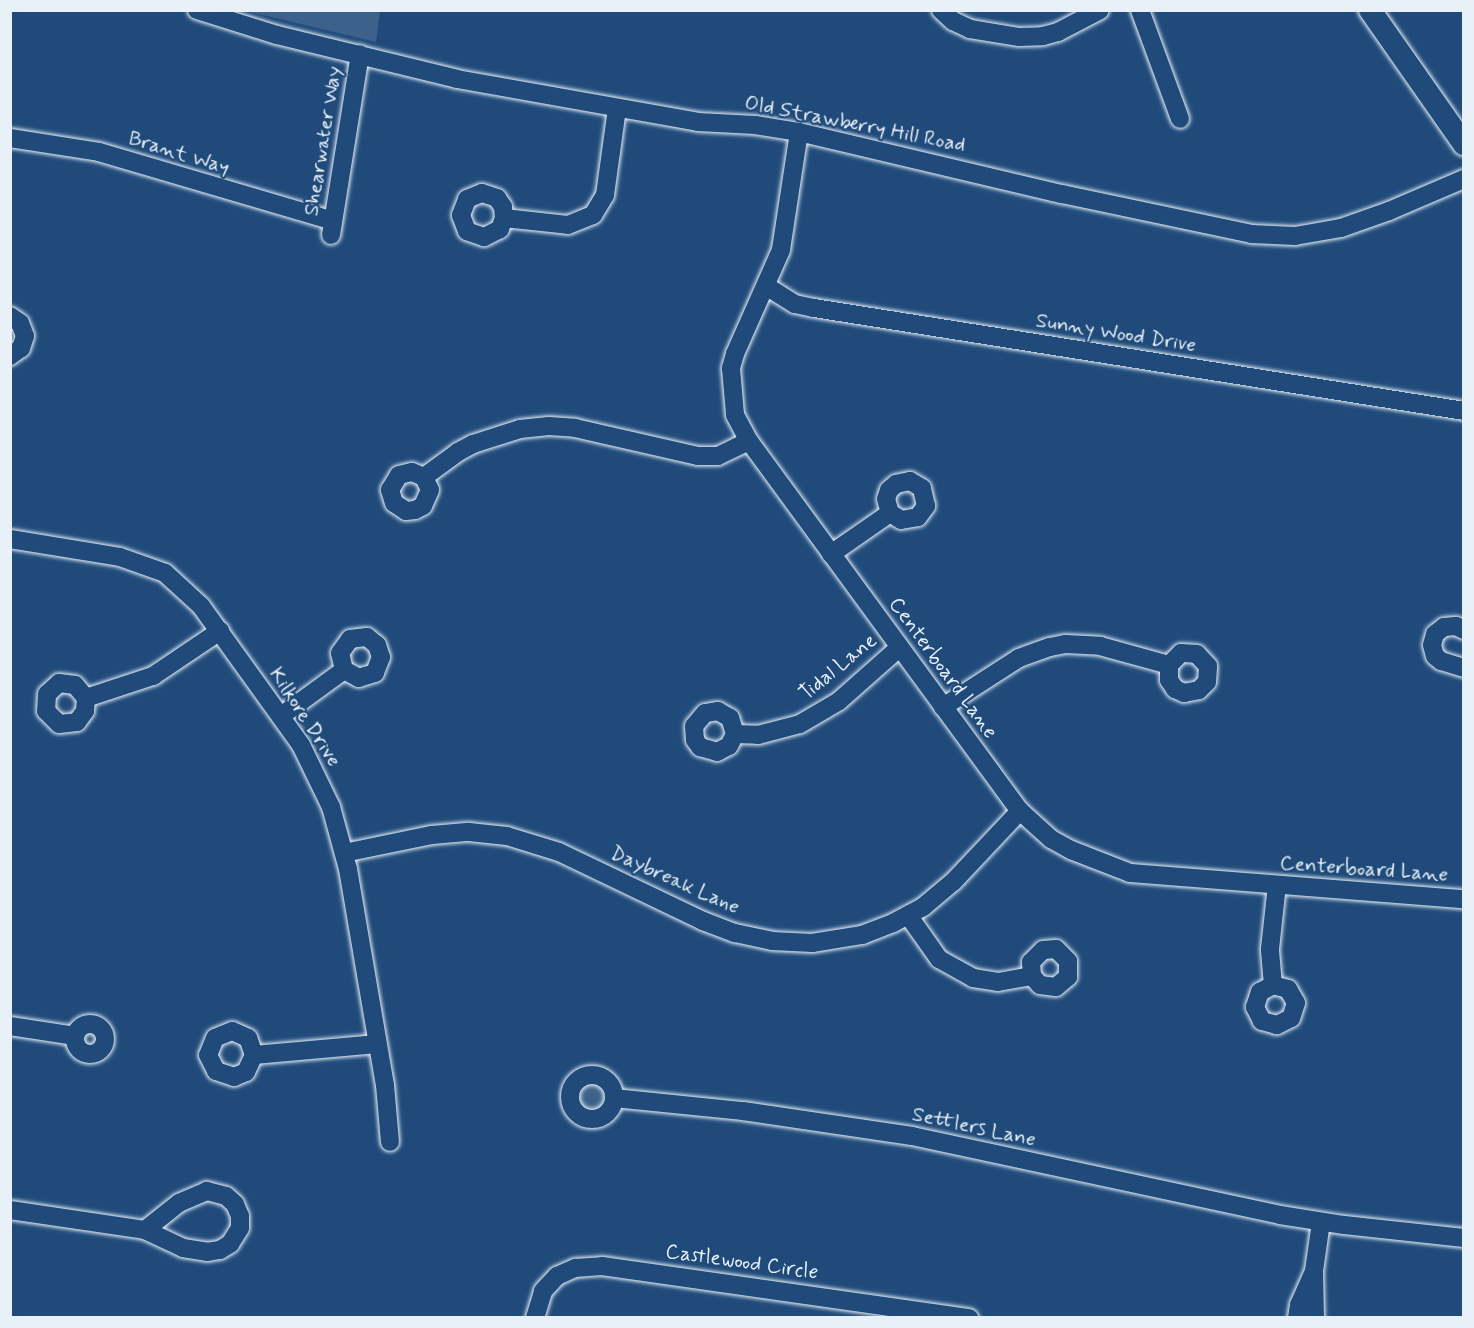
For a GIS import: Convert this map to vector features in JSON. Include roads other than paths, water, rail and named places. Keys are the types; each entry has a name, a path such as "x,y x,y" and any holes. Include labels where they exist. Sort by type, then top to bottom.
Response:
{"main road":[{"path":"1370,10 1464,144"}],"street":[{"name":"Old Strawberry Hill Road","path":"197,10 277,35 504,89 698,122 755,125 799,132 1074,196 1251,234 1278,237 1350,226 1464,179"},
{"path":"941,10 953,21 970,30 995,35 1043,36 1076,18 1100,10"},
{"path":"1140,10 1180,119"},
{"name":"Shearwater Way","path":"332,228 360,54"},
{"path":"504,218 568,225 593,215 605,195 617,108"},
{"name":"Centerboard Lane","path":"799,132 781,250 731,368 731,399 735,415 749,441 1020,811 1051,839 1071,850 1130,873 1464,898"},
{"name":"Brant Way","path":"10,138 81,148 332,228"},
{"name":"Sunny Wood Drive","path":"766,286 795,304 814,308 1464,411"},
{"path":"10,316 20,323 25,336 21,348 10,356"},
{"path":"424,477 473,444 506,432 534,427 591,430 698,456 718,456 749,441"},
{"path":"831,554 890,513"},
{"name":"Kilkore Drive","path":"10,539 120,557 152,566 171,577 189,593 220,631 302,745 319,777 331,807 344,853 378,1044 390,1142"},
{"path":"1464,630 1456,626 1444,627 1435,634 1432,645 1435,656 1441,661 1464,668"},
{"path":"86,698 153,676 220,631"},
{"path":"943,706 1019,658 1050,646 1100,646 1169,664"},
{"name":"Tidal Lane","path":"735,734 769,733 815,717 839,701 900,647"},
{"path":"281,716 344,670"},
{"name":"Daybreak Lane","path":"344,853 432,835 469,832 507,836 559,852 718,927 772,941 830,942 870,932 923,907 953,882 1020,811"},
{"path":"1273,985 1270,949 1277,885"},
{"path":"908,915 930,950 949,967 961,973 998,982 1032,976"},
{"path":"10,1026 75,1036"},
{"path":"254,1055 378,1044"},
{"name":"Settlers Lane","path":"614,1098 743,1111 912,1136 1186,1197 1321,1222 1464,1238"},
{"path":"10,1210 145,1230 183,1248 214,1251 225,1247 235,1239 240,1228 240,1216 235,1204 226,1196 207,1191 179,1203 145,1230"},
{"path":"1315,1317 1314,1271 1321,1222"},
{"name":"Castlewood Circle","path":"535,1317 543,1291 557,1276 575,1268 602,1266 969,1317"},
{"path":"1297,1317 1299,1305 1314,1271"}]}
